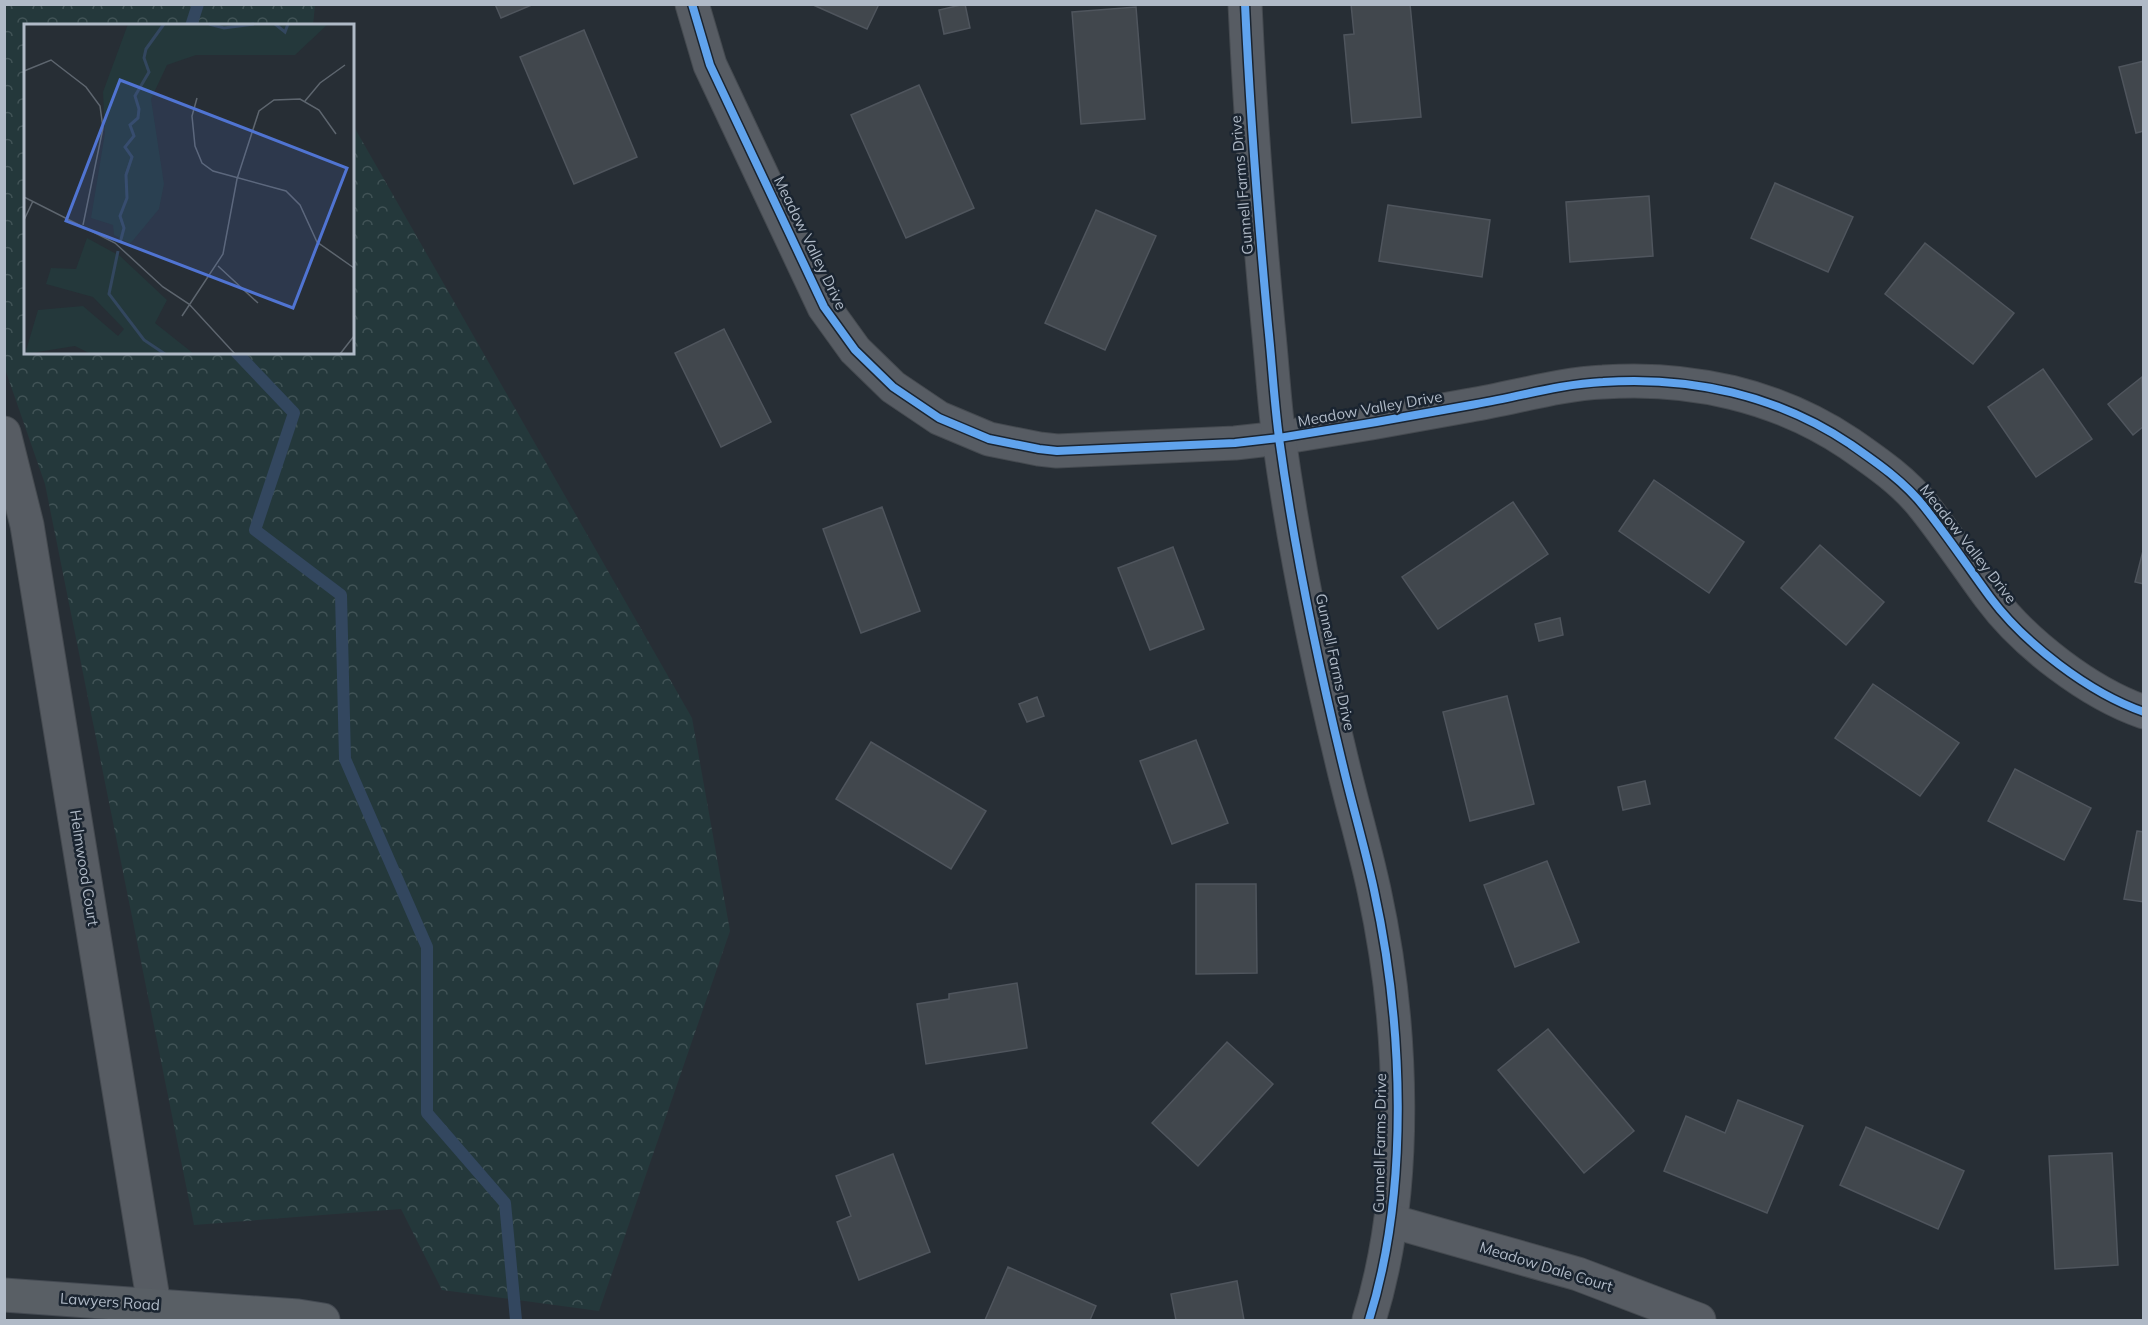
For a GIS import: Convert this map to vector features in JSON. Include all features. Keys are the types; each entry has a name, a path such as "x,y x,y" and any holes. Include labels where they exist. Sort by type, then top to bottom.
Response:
{"main road":[{"name":"Lawyers Road","path":"4,1295 323,1320"}],"street":[{"name":"Meadow Valley Drive","path":"692,4 710,65 824,308 855,350 893,387 939,418 989,439 1058,451 1223,444 1279,438 1601,382 1660,381 1715,387 1773,404 1829,430 1876,461 1921,502 1953,543 1991,599 2035,645 2083,681 2144,712"},
{"name":"Gunnell Farms Drive","path":"1245,4 1252,161 1279,438 1308,605 1343,765 1375,891 1391,1000 1397,1104 1391,1221 1382,1271 1369,1320"},
{"name":"Helmwood Court","path":"4,433 27,525 154,1305"},
{"name":"Meadow Dale Court","path":"1391,1221 1578,1274 1699,1320"}],"green space":[{"path":"4,5 315,5 313,24 24,24 24,354 354,354 354,127 692,718 730,931 599,1311 442,1290 401,1209 194,1225 45,484 5,369"}],"building":[{"path":"495,4 534,4 501,18"},
{"path":"811,4 879,4 867,29"},
{"path":"965,4 970,28 944,34 939,10"},
{"path":"1351,4 1410,4 1421,117 1352,123 1344,35 1354,34"},
{"path":"1136,7 1145,119 1081,124 1072,12"},
{"path":"584,30 637,157 574,184 520,57"},
{"path":"2144,61 2144,131 2136,133 2119,67"},
{"path":"919,85 974,208 906,238 851,115"},
{"path":"1775,183 1853,217 1828,272 1751,238"},
{"path":"1649,196 1653,256 1570,262 1566,202"},
{"path":"1388,205 1490,220 1482,277 1379,261"},
{"path":"1096,210 1156,236 1105,350 1045,323"},
{"path":"1925,243 2014,313 1973,364 1885,294"},
{"path":"724,329 771,422 721,447 675,353"},
{"path":"2043,369 2092,439 2036,477 1988,407"},
{"path":"2142,377 2144,426 2133,435 2108,404"},
{"path":"1654,480 1744,542 1709,593 1619,531"},
{"path":"1513,502 1548,554 1438,629 1402,577"},
{"path":"882,507 920,611 861,633 823,529"},
{"path":"1820,545 1884,602 1846,645 1781,588"},
{"path":"1173,547 1204,629 1150,650 1118,568"},
{"path":"2144,547 2144,584 2135,582"},
{"path":"1560,618 1563,635 1539,641 1535,624"},
{"path":"1873,684 1959,743 1920,796 1835,738"},
{"path":"1507,696 1534,804 1470,821 1443,712"},
{"path":"1037,697 1044,716 1027,722 1019,704"},
{"path":"1196,740 1228,823 1172,844 1140,761"},
{"path":"871,742 986,811 951,869 836,799"},
{"path":"2015,769 2091,808 2064,860 1988,821"},
{"path":"1645,781 1650,804 1623,810 1618,787"},
{"path":"2137,831 2144,832 2144,902 2124,899"},
{"path":"1547,861 1579,942 1515,967 1484,885"},
{"path":"1196,884 1256,884 1257,973 1196,974"},
{"path":"1017,983 1027,1048 926,1064 917,1004 949,999 949,994"},
{"path":"1548,1029 1634,1131 1584,1173 1498,1070"},
{"path":"1227,1042 1273,1084 1198,1166 1152,1123"},
{"path":"1738,1100 1803,1126 1767,1213 1664,1171 1686,1116 1725,1133"},
{"path":"1866,1127 1964,1171 1938,1229 1840,1185"},
{"path":"2112,1153 2118,1265 2055,1269 2049,1156"},
{"path":"893,1154 930,1252 859,1280 837,1222 851,1216 836,1176"},
{"path":"1008,1267 1096,1306 1090,1320 985,1320"},
{"path":"1237,1281 1244,1320 1176,1320 1171,1294"}],"waterway":[{"path":"192,24 198,4"},
{"path":"238,354 294,413 255,530 341,595 345,759 427,947 427,1113 505,1203 516,1320"}],"cycle path":[{"path":"692,4 710,65 824,307 855,350 893,387 939,418 989,439 1057,451 1235,443 1279,438 1586,383 1668,382 1732,392 1763,401 1822,427 1880,465 1917,499 1990,597 2039,649 2080,679 2144,712"},
{"path":"1245,4 1261,245 1276,410 1285,479 1315,644 1374,890 1391,995 1398,1106 1396,1161 1391,1216 1382,1269 1369,1320"}]}
